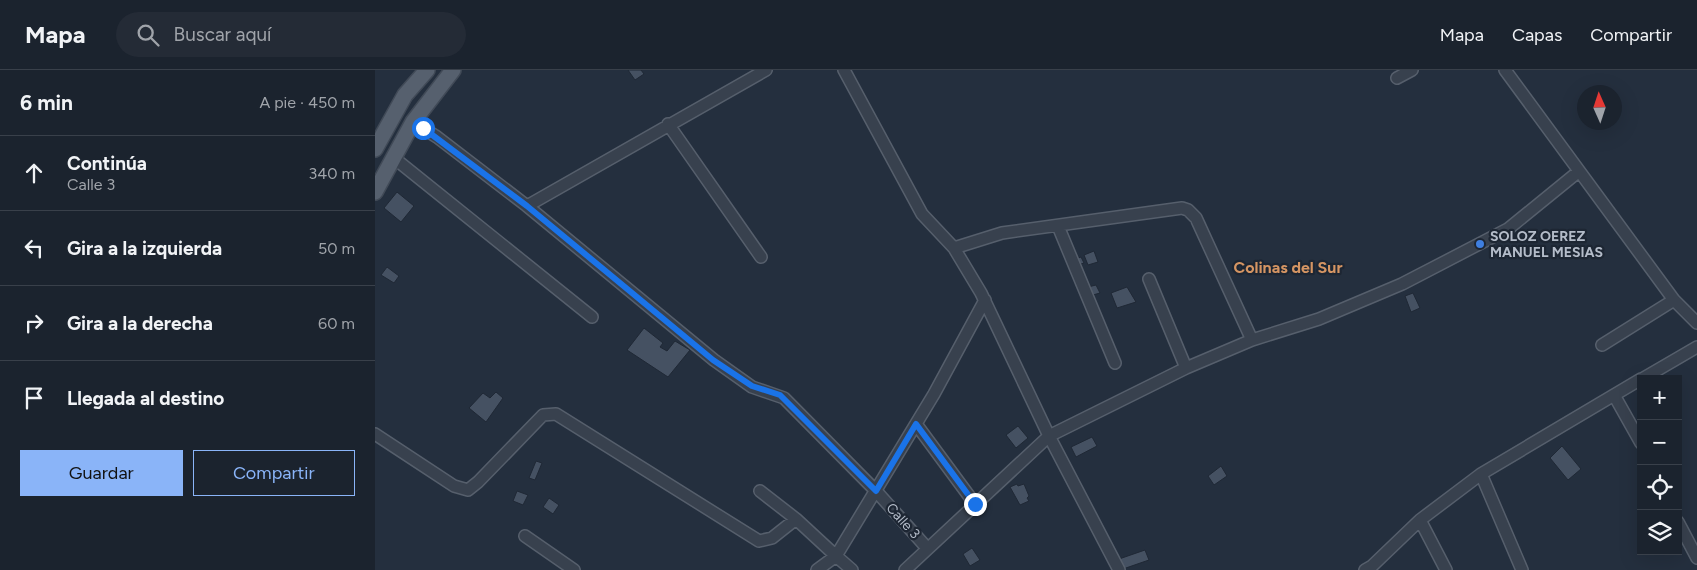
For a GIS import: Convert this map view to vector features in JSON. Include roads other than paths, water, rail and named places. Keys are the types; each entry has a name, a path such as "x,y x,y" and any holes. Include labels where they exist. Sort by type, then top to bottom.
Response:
{"main road":[{"path":"375,149 405,95 427,70"},
{"path":"375,192 413,122 453,70"}],"street":[{"path":"527,206 668,124 766,70"},
{"path":"844,70 922,214 954,248 985,300 1049,436 1119,570"},
{"path":"1397,78 1412,70"},
{"path":"1505,70 1578,172 1674,300 1697,323"},
{"name":"Calle 3","path":"413,122 527,206 713,360 752,386 784,398 876,491 927,548"},
{"path":"668,124 761,256"},
{"path":"394,158 592,317"},
{"path":"905,570 1049,436 1186,368 1252,340 1329,315 1402,284 1508,229 1578,172"},
{"path":"954,248 1002,233 1174,208 1189,210 1195,218 1252,340"},
{"path":"1058,226 1115,363"},
{"path":"1149,279 1186,368"},
{"path":"817,570 836,556 916,424 985,300"},
{"path":"1602,345 1674,300"},
{"path":"1648,375 1697,347"},
{"path":"1365,570 1372,566 1420,520 1481,474 1637,381"},
{"path":"1614,395 1637,436"},
{"path":"375,434 454,486 467,490 478,482 543,416 556,414 759,541 772,538 796,519"},
{"path":"916,424 975,504"},
{"path":"1481,474 1522,570"},
{"path":"760,491 796,519 852,570"},
{"path":"1420,520 1446,570"},
{"path":"1682,530 1697,558"},
{"path":"525,536 575,570"}],"place":[{"name":"SOLOZ OEREZ MANUEL MESIAS","path":"1480,244"}],"district":[{"name":"Colinas del Sur","path":"1288,267"}]}
